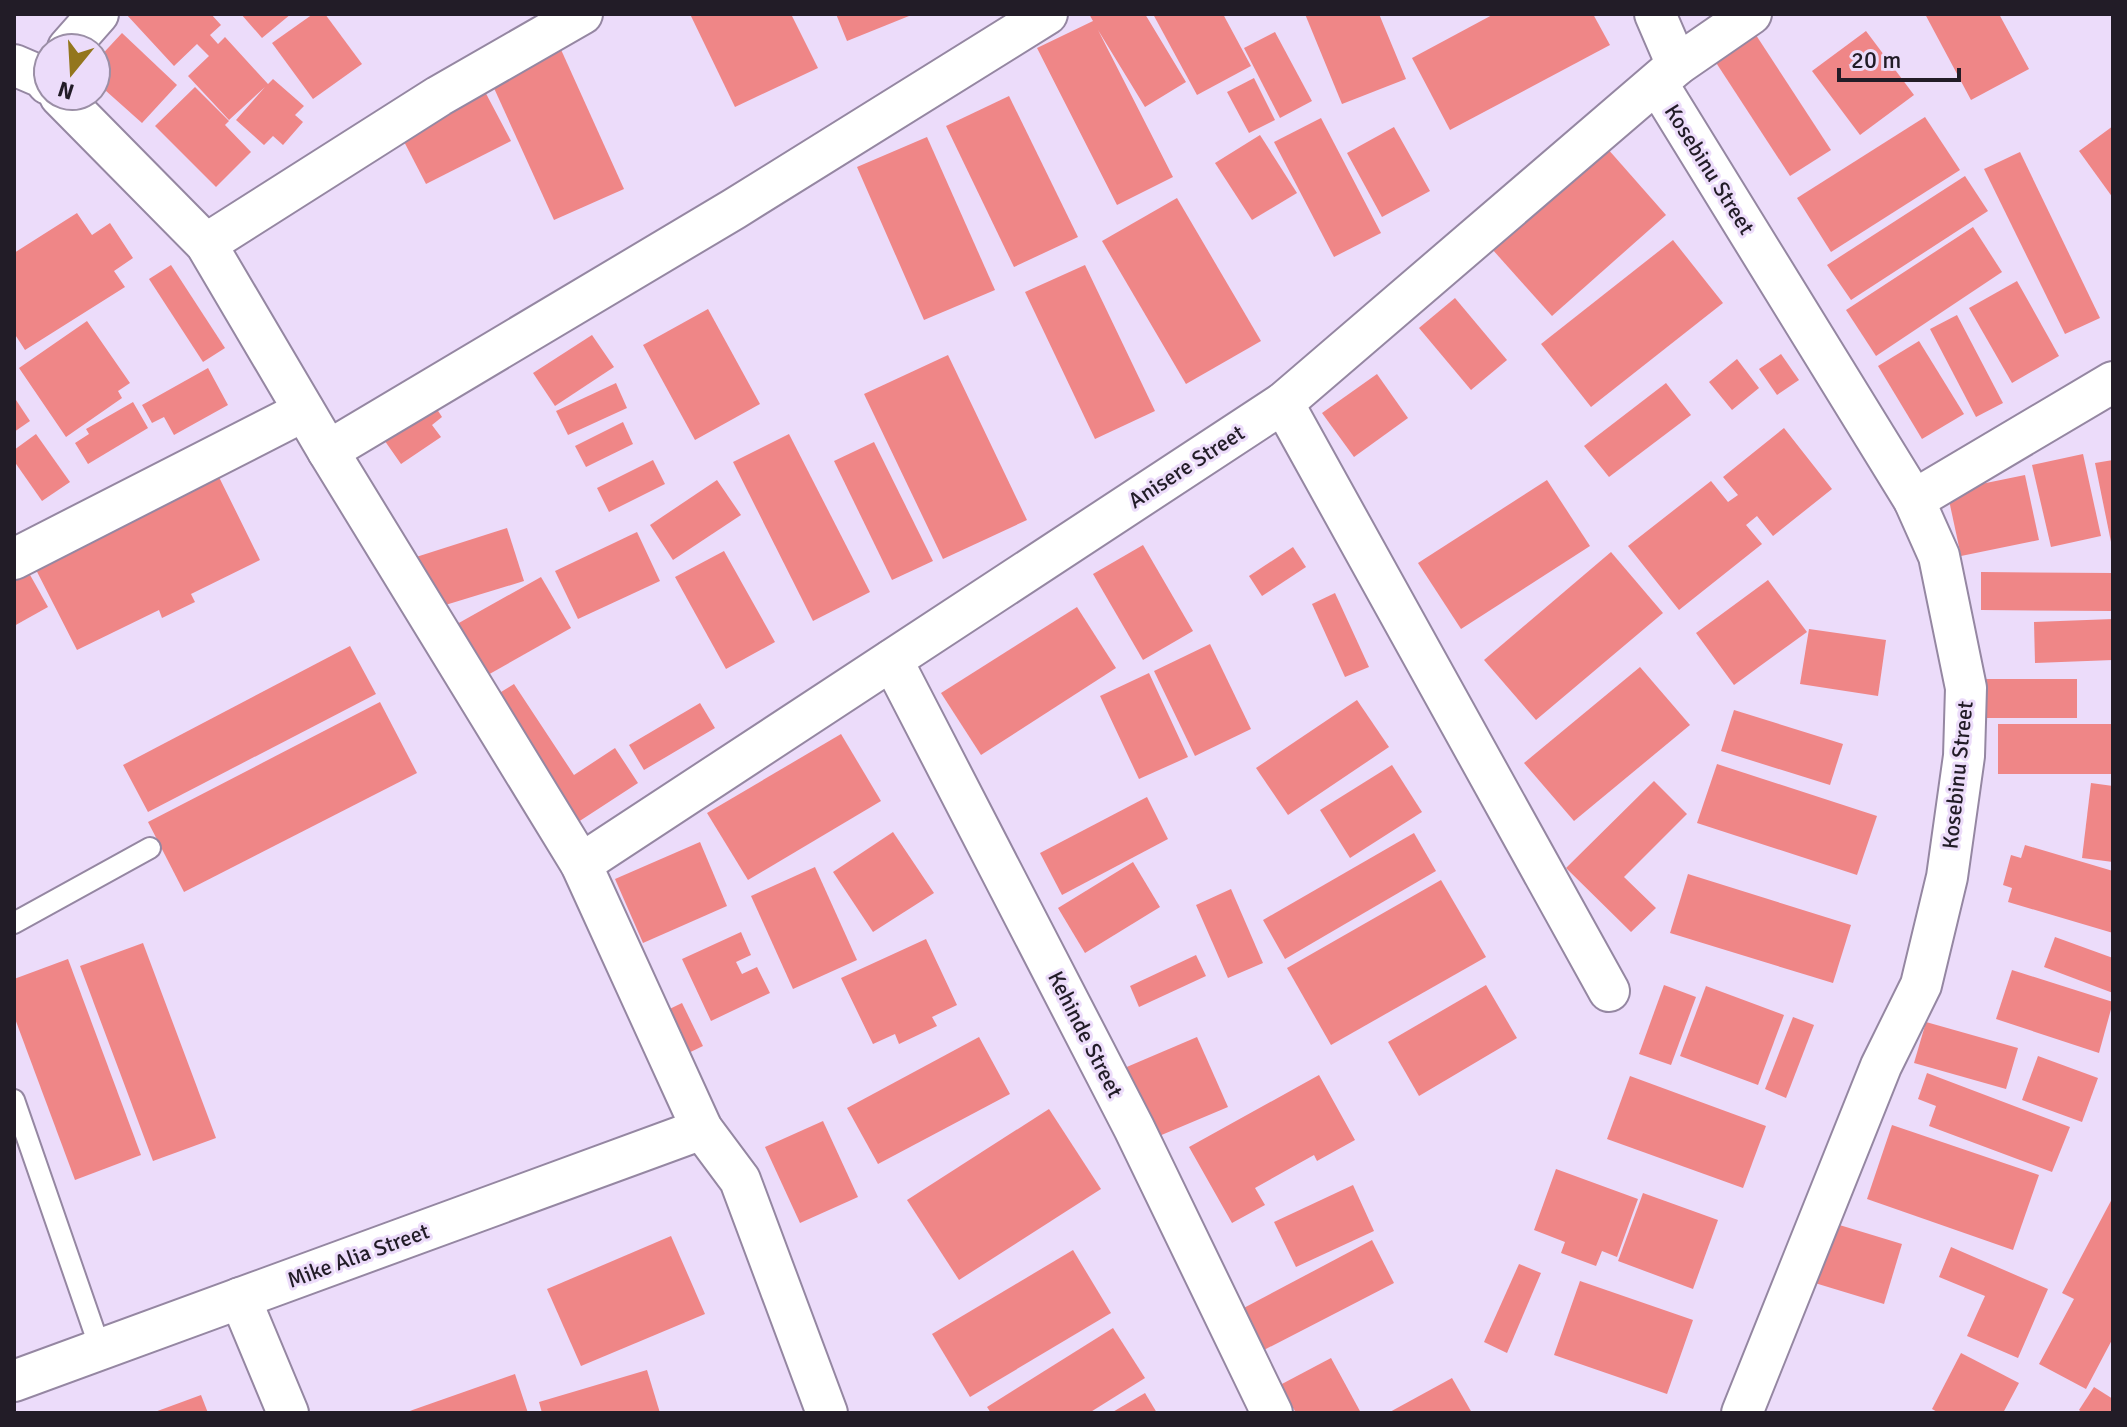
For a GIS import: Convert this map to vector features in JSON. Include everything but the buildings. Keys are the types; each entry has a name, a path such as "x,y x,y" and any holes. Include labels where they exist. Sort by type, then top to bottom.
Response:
{"street":[{"path":"82,32 98,14"},
{"path":"206,244 439,96 582,14"},
{"path":"328,451 734,209 1047,14"},
{"name":"Kosebinu Street","path":"1655,14 1667,74 1914,500 1939,556 1966,688 1964,756 1947,877 1921,985 1881,1066 1742,1413"},
{"name":"Anisere Street","path":"581,864 1283,403 1667,74 1751,14"},
{"path":"76,112 206,244 328,451 581,864 702,1129 740,1180 827,1413"},
{"path":"1914,500 2113,382"},
{"path":"1283,403 1609,991"},
{"path":"14,559 304,411"},
{"name":"Kehinde Street","path":"892,660 1134,1128 1272,1413"},
{"name":"Mike Alia Street","path":"14,1381 702,1129"},
{"path":"240,1298 288,1413"}],"lane":[{"path":"14,923 150,848"},
{"path":"14,1100 100,1348"}]}
